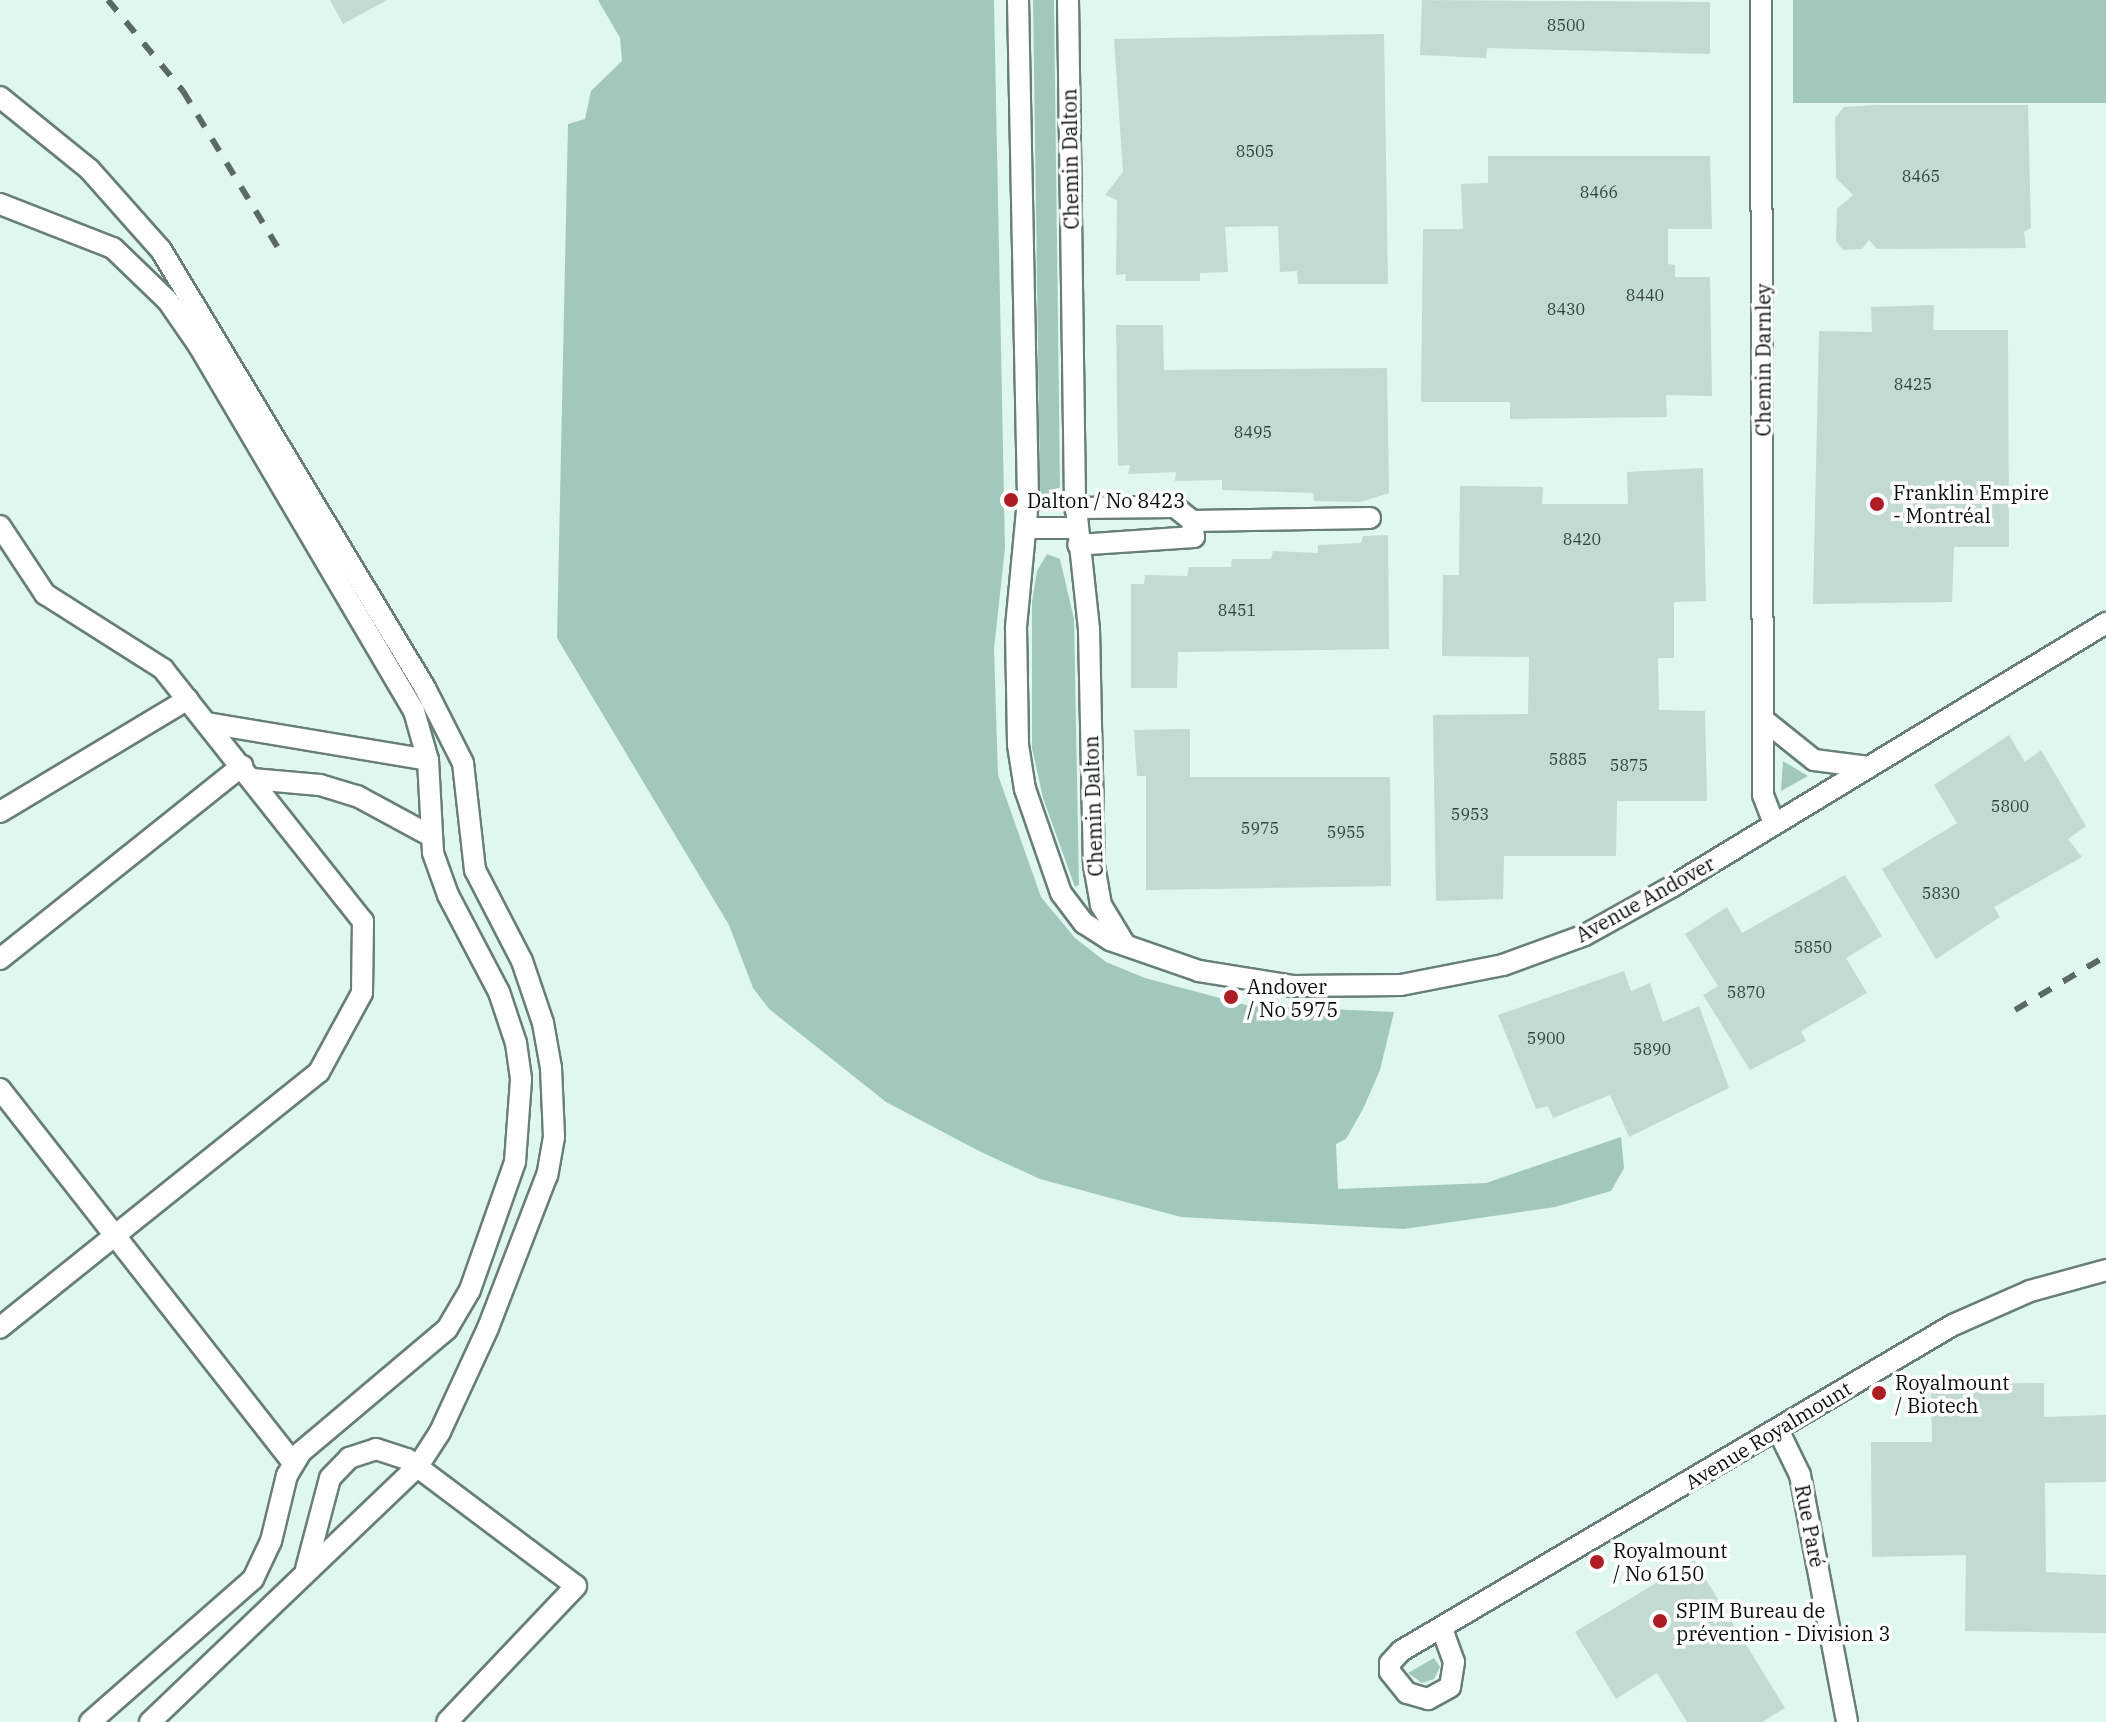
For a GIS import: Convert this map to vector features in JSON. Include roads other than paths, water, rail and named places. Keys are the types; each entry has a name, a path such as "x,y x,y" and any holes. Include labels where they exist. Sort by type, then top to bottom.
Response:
{"street":[{"name":"Chemin Dalton","path":"1018,0 1027,528 1016,628 1018,745 1025,789 1067,902 1095,931 1129,949"},
{"name":"Chemin Dalton","path":"1068,0 1076,527 1089,629 1096,884 1105,914 1129,949"},
{"name":"Chemin Darnley","path":"1761,0 1763,795 1774,823"},
{"path":"0,97 89,169 161,250 425,688 467,777 468,835 475,870 522,961 543,1023 554,1103 547,1175 462,1388 418,1466 150,1722"},
{"path":"0,204 99,239 168,301 414,711 428,760 431,836 443,884 499,992 516,1043 521,1080 515,1162 470,1290 447,1329 293,1463 265,1557 253,1579 90,1722"},
{"path":"1076,527 1175,507 1192,521 1370,518"},
{"path":"1027,528 1076,527 1194,537 1192,521"},
{"path":"0,526 45,594 155,661 247,772 363,921 362,993 329,1060 306,1086 0,1328"},
{"name":"Avenue Andover","path":"1129,949 1230,978 1294,986 1370,987 1457,976 1585,935 2106,623"},
{"path":"0,812 188,699"},
{"path":"1764,720 1814,760 1869,767"},
{"path":"207,723 428,760"},
{"path":"0,959 247,772 320,785 357,796 431,836"},
{"path":"0,1089 293,1463"},
{"name":"Avenue Royalmount","path":"1442,1629 1990,1307 2106,1270"},
{"name":"Rue Paré","path":"1778,1430 1800,1475 1847,1722"},
{"path":"286,1594 310,1563 327,1488 341,1463 376,1449 418,1466 576,1586 447,1722"}],"railway":[{"path":"108,0 183,91 284,258"},
{"path":"2015,1010 2106,956"}],"place":[{"name":"Dalton / No 8423","path":"1011,500"},
{"name":"Franklin Empire - Montréal","path":"1877,504"},
{"name":"Andover / No 5975","path":"1231,997"},
{"name":"Royalmount / Biotech","path":"1879,1393"},
{"name":"Royalmount / No 6150","path":"1597,1562"},
{"name":"SPIM Bureau de prévention - Division 3","path":"1660,1621"}]}
